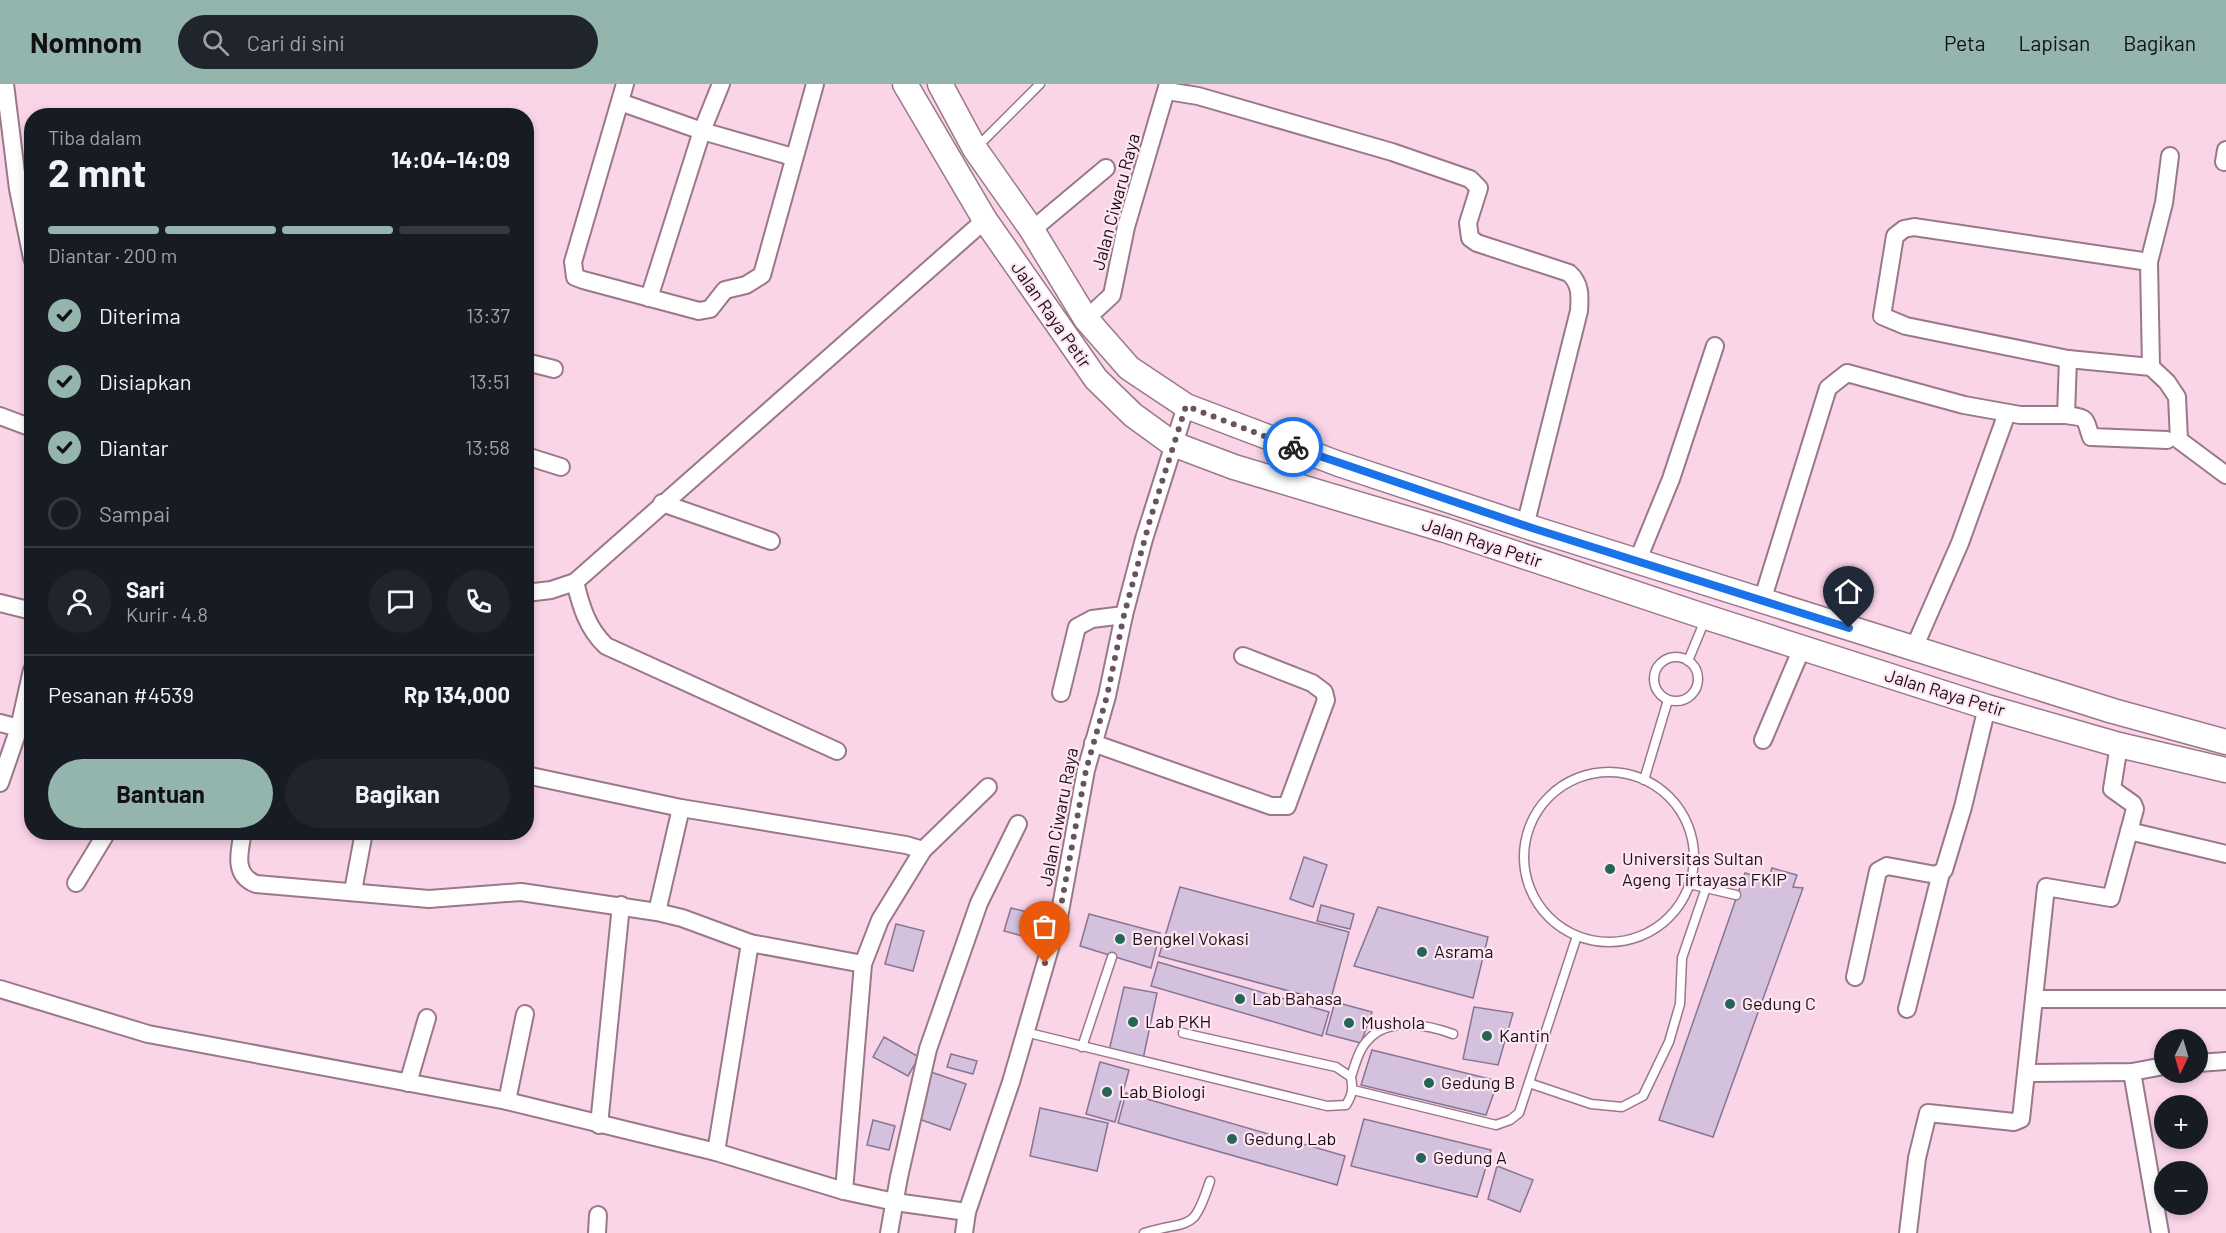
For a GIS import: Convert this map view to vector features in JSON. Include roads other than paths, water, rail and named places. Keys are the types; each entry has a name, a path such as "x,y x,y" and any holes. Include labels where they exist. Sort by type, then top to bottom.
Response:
{"main road":[{"name":"Jalan Raya Petir","path":"905,84 985,220 1096,379 1133,415 1173,444 1234,466 1445,530 1987,707 2119,745 2226,770"},
{"name":"Jalan Raya Petir","path":"943,86 975,149 1032,231 1086,319 1129,368 1186,406 1339,464 1525,526 2113,711 2226,742"}],"street":[{"path":"5,84 24,183"},
{"path":"625,84 573,262 575,277 705,311 715,305 725,290 758,279 762,275 815,84"},
{"path":"649,298 702,131 721,84"},
{"path":"1169,89 1392,152 1470,179 1479,188 1468,224 1470,238 1477,243 1569,273 1575,279 1580,292 1579,311 1525,526"},
{"name":"Jalan Ciwaru Raya","path":"1086,319 1112,295 1126,227 1169,89"},
{"path":"620,102 702,131 793,157"},
{"path":"2151,367 2149,262 2164,203 2170,156"},
{"path":"1032,231 1106,168"},
{"path":"534,592 551,590 575,582 985,220"},
{"path":"2149,262 1914,227 1904,229 1895,236 1882,316 1887,320 2068,359 2151,367 2167,382 2177,397 2180,417 2179,440 2226,475"},
{"path":"1637,562 1671,479 1715,346"},
{"path":"2066,415 2068,359"},
{"path":"534,364 554,369"},
{"path":"1762,601 1828,388 1847,373 1964,405 2007,413 2083,417 2087,421 2091,437 2167,440"},
{"name":"Jalan Ciwaru Raya","path":"964,1233 967,1212 1059,917 1093,743 1124,615 1186,406"},
{"path":"1914,648 1960,543 2007,413"},
{"path":"0,416 24,425"},
{"path":"534,459 561,467"},
{"path":"662,503 771,541"},
{"path":"575,582 584,616 595,636 606,646 837,751"},
{"path":"0,603 24,609"},
{"path":"1061,693 1077,627 1092,619 1124,615"},
{"path":"1763,740 1802,648"},
{"path":"1093,743 1271,806 1287,806 1326,700 1324,692 1312,683 1244,656"},
{"path":"0,783 19,728 24,706"},
{"path":"1907,1009 1941,873 1963,807 1987,707"},
{"path":"0,723 19,728"},
{"path":"1908,1233 1917,1158 1928,1113 2018,1121 2021,1116 2046,887 2112,898 2135,809 2133,804 2112,789 2119,745"},
{"path":"534,777 681,808 906,845 923,850"},
{"path":"844,1191 863,964 880,920 923,850 988,787"},
{"path":"657,912 681,808"},
{"path":"890,1233 928,1049 979,903 1018,824"},
{"path":"2129,831 2226,854"},
{"path":"76,883 102,840"},
{"path":"242,840 240,868 246,880 263,885 429,899 521,892 621,904 682,918 750,943 863,964"},
{"path":"352,891 362,840"},
{"path":"1855,978 1878,871 1887,866 1936,875 1941,873"},
{"path":"598,1125 621,904"},
{"path":"716,1152 750,943"},
{"path":"0,989 148,1034 507,1101 716,1152 844,1191 895,1202 967,1212"},
{"path":"2034,999 2226,999"},
{"path":"507,1101 525,1014"},
{"path":"408,1083 427,1018"},
{"path":"2208,1062 2226,1061"},
{"path":"2026,1073 2132,1072 2154,1068"},
{"path":"2132,1072 2160,1233"},
{"path":"597,1233 598,1215"}],"lane":[{"path":"975,149 1041,84"},
{"path":"1688,661 1706,617"},
{"path":"1672,658 1688,661 1697,673 1696,688 1681,701 1668,700 1661,696 1654,681 1659,666 1672,658"},
{"path":"1644,780 1668,700"},
{"path":"1613,772 1644,780 1668,796 1685,820 1694,849 1694,863 1689,884 1679,906 1668,918 1641,936 1609,942 1577,936 1550,919 1539,907 1526,878 1524,847 1533,817 1554,792 1581,777 1613,772"},
{"path":"1689,884 1736,895"},
{"path":"1529,1083 1591,1104 1622,1107 1644,1096 1669,1042 1680,1004 1682,958 1706,888"},
{"path":"1353,1090 1496,1125 1510,1120 1519,1113 1577,936"},
{"path":"1082,1047 1112,957"},
{"path":"1025,1032 1327,1106 1346,1104 1353,1090 1351,1077 1368,1039 1380,1030 1397,1026 1430,1025 1453,1034"},
{"path":"1183,1033 1336,1067 1351,1077"},
{"path":"1144,1233 1190,1223 1200,1212 1210,1181"}],"place":[{"name":"Universitas Sultan Ageng Tirtayasa FKIP","path":"1610,869"},
{"name":"Bengkel Vokasi","path":"1120,939"},
{"name":"Asrama","path":"1422,952"},
{"name":"Lab Bahasa","path":"1240,999"},
{"name":"Gedung C","path":"1730,1004"},
{"name":"Lab PKH","path":"1133,1022"},
{"name":"Mushola","path":"1349,1023"},
{"name":"Kantin","path":"1487,1036"},
{"name":"Gedung B","path":"1429,1083"},
{"name":"Lab Biologi","path":"1107,1092"},
{"name":"Gedung Lab","path":"1232,1139"},
{"name":"Gedung A","path":"1421,1158"}]}
